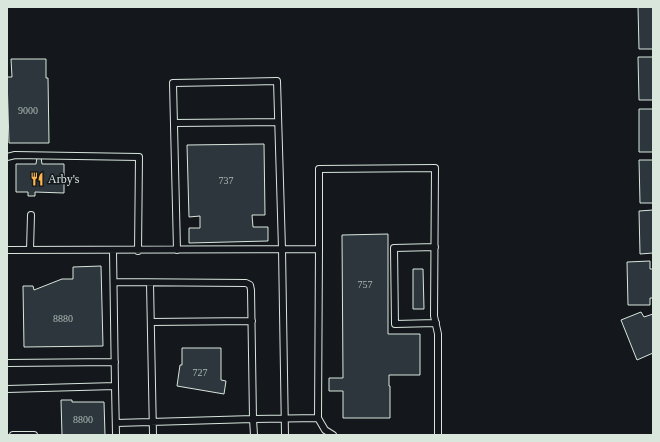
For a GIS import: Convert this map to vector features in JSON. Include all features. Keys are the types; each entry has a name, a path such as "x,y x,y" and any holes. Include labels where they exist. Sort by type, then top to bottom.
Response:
{"lane":[{"path":"177,250 173,83 277,81 285,435"},
{"path":"174,123 278,122"},
{"path":"7,157 15,155 138,157 138,251"},
{"path":"333,435 325,430 318,418 318,170 436,168 434,316 438,334 438,435"},
{"path":"30,250 31,215"},
{"path":"435,247 394,248 395,324 436,323"},
{"path":"7,250 138,251 319,249"},
{"path":"114,251 116,435"},
{"path":"114,282 246,283 250,285 254,435"},
{"path":"150,283 153,435"},
{"path":"151,322 252,321"},
{"path":"7,363 115,362"},
{"path":"7,389 115,386"},
{"path":"116,424 318,418"},
{"path":"13,435 34,435"}],"building":[{"path":"638,7 653,7 653,49 639,49"},
{"path":"638,57 653,57 653,100 639,100"},
{"path":"11,59 46,59 46,78 48,78 49,143 9,143 7,77 12,77"},
{"path":"639,109 653,109 653,152 639,152"},
{"path":"264,144 265,215 252,215 253,227 268,227 268,241 189,243 189,228 200,228 200,216 189,217 187,145"},
{"path":"37,157 41,157 42,164 64,164 64,193 35,192 35,196 28,196 28,192 16,192 16,164 36,164"},
{"path":"639,160 653,160 653,203 640,203"},
{"path":"653,210 653,253 640,254 639,211"},
{"path":"388,234 388,334 420,334 420,375 389,375 390,418 343,418 343,391 329,391 329,378 343,378 342,235"},
{"path":"650,261 650,269 653,269 653,298 650,298 650,305 628,305 627,262"},
{"path":"101,266 103,346 24,347 23,286 33,286 34,290 62,279 73,279 73,267"},
{"path":"413,269 423,269 424,309 413,309"},
{"path":"641,312 644,317 653,314 653,353 637,360 621,320"},
{"path":"182,348 221,348 221,380 226,381 224,394 177,386 180,365 182,365"},
{"path":"61,400 72,400 72,402 104,402 105,435 62,435"}],"place":[{"name":"Arby's","path":"37,179"}]}
